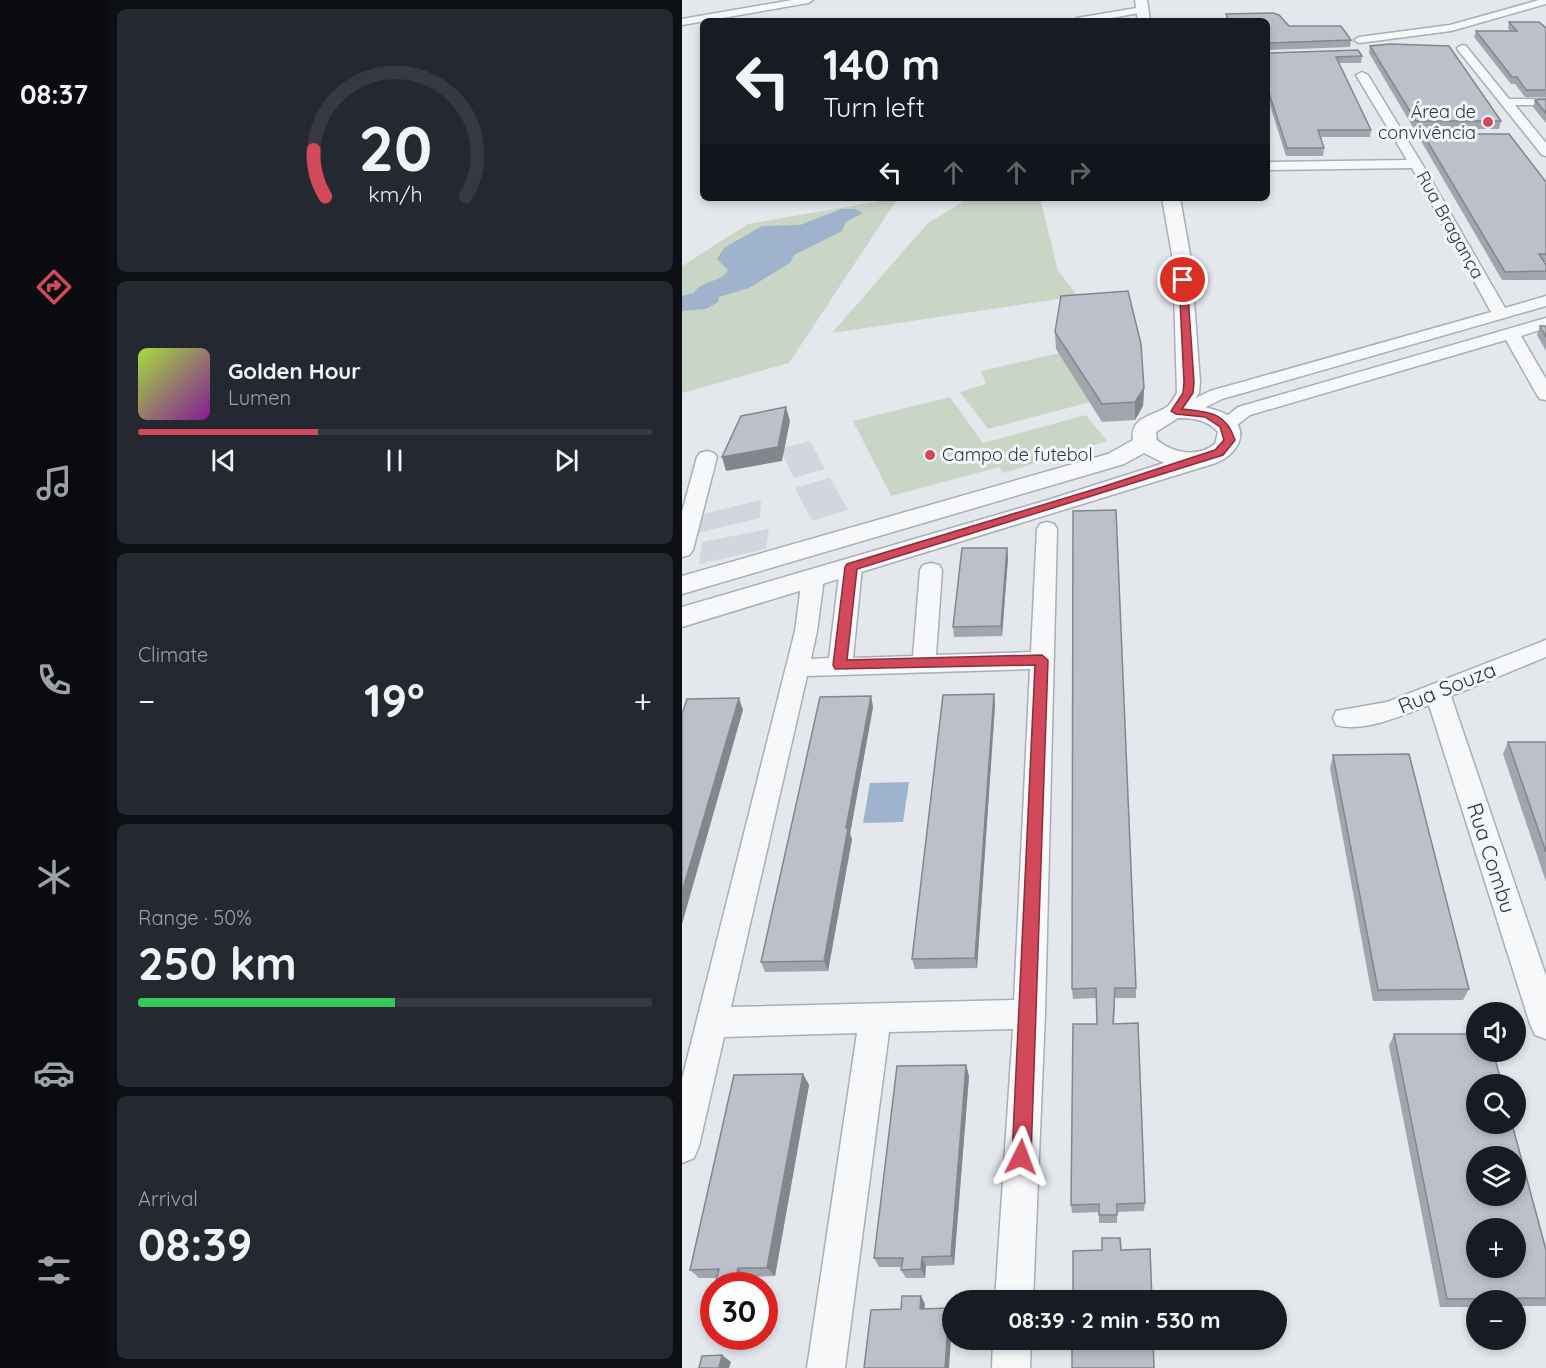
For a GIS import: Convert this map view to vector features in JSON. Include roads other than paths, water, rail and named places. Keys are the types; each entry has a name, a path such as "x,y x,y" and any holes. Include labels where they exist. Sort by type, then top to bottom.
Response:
{"street":[{"path":"705,18 808,0"},
{"path":"1356,42 1451,28 1546,1"},
{"path":"1095,18 1142,10"},
{"path":"682,22 700,19"},
{"path":"1462,48 1506,102 1526,135 1546,152"},
{"name":"Rua Bragança","path":"1362,75 1404,135 1416,164 1500,313"},
{"path":"1506,102 1546,102"},
{"path":"1270,166 1416,164"},
{"path":"1172,201 1182,260 1189,382 1188,393 1180,411"},
{"path":"1197,460 1172,458 1160,454 1146,442 1144,432 1149,423 1160,415 1180,411 1216,394 1546,301"},
{"path":"1225,425 1244,411 1546,323"},
{"path":"1511,333 1546,395"},
{"path":"682,616 851,567 1209,457 1226,447 1230,440 1225,425 1208,415 1180,411"},
{"path":"682,585 1116,459 1146,442"},
{"path":"682,550 707,458"},
{"path":"1014,1290 1047,530"},
{"path":"840,665 851,567"},
{"path":"924,663 931,570"},
{"path":"682,1146 714,1022 806,631 813,578"},
{"name":"Rua Souza","path":"1345,718 1390,711 1546,648"},
{"path":"797,668 1042,660"},
{"name":"Rua Combu","path":"1438,692 1546,1024"},
{"path":"714,1022 1028,1014"},
{"path":"826,1368 875,1018"},
{"path":"1011,1368 1012,1350"}],"water":[{"path":"841,209 855,209 863,213 846,222 842,231 794,255 790,263 749,288 719,297 718,302 706,309 682,311 682,296 694,293 701,286 721,277 728,270 717,259 724,248 762,226 800,225"},
{"path":"909,782 903,822 863,823 870,783"}],"place":[{"name":"Área de convivência","path":"1488,122"},
{"name":"Campo de futebol","path":"930,455"}]}
